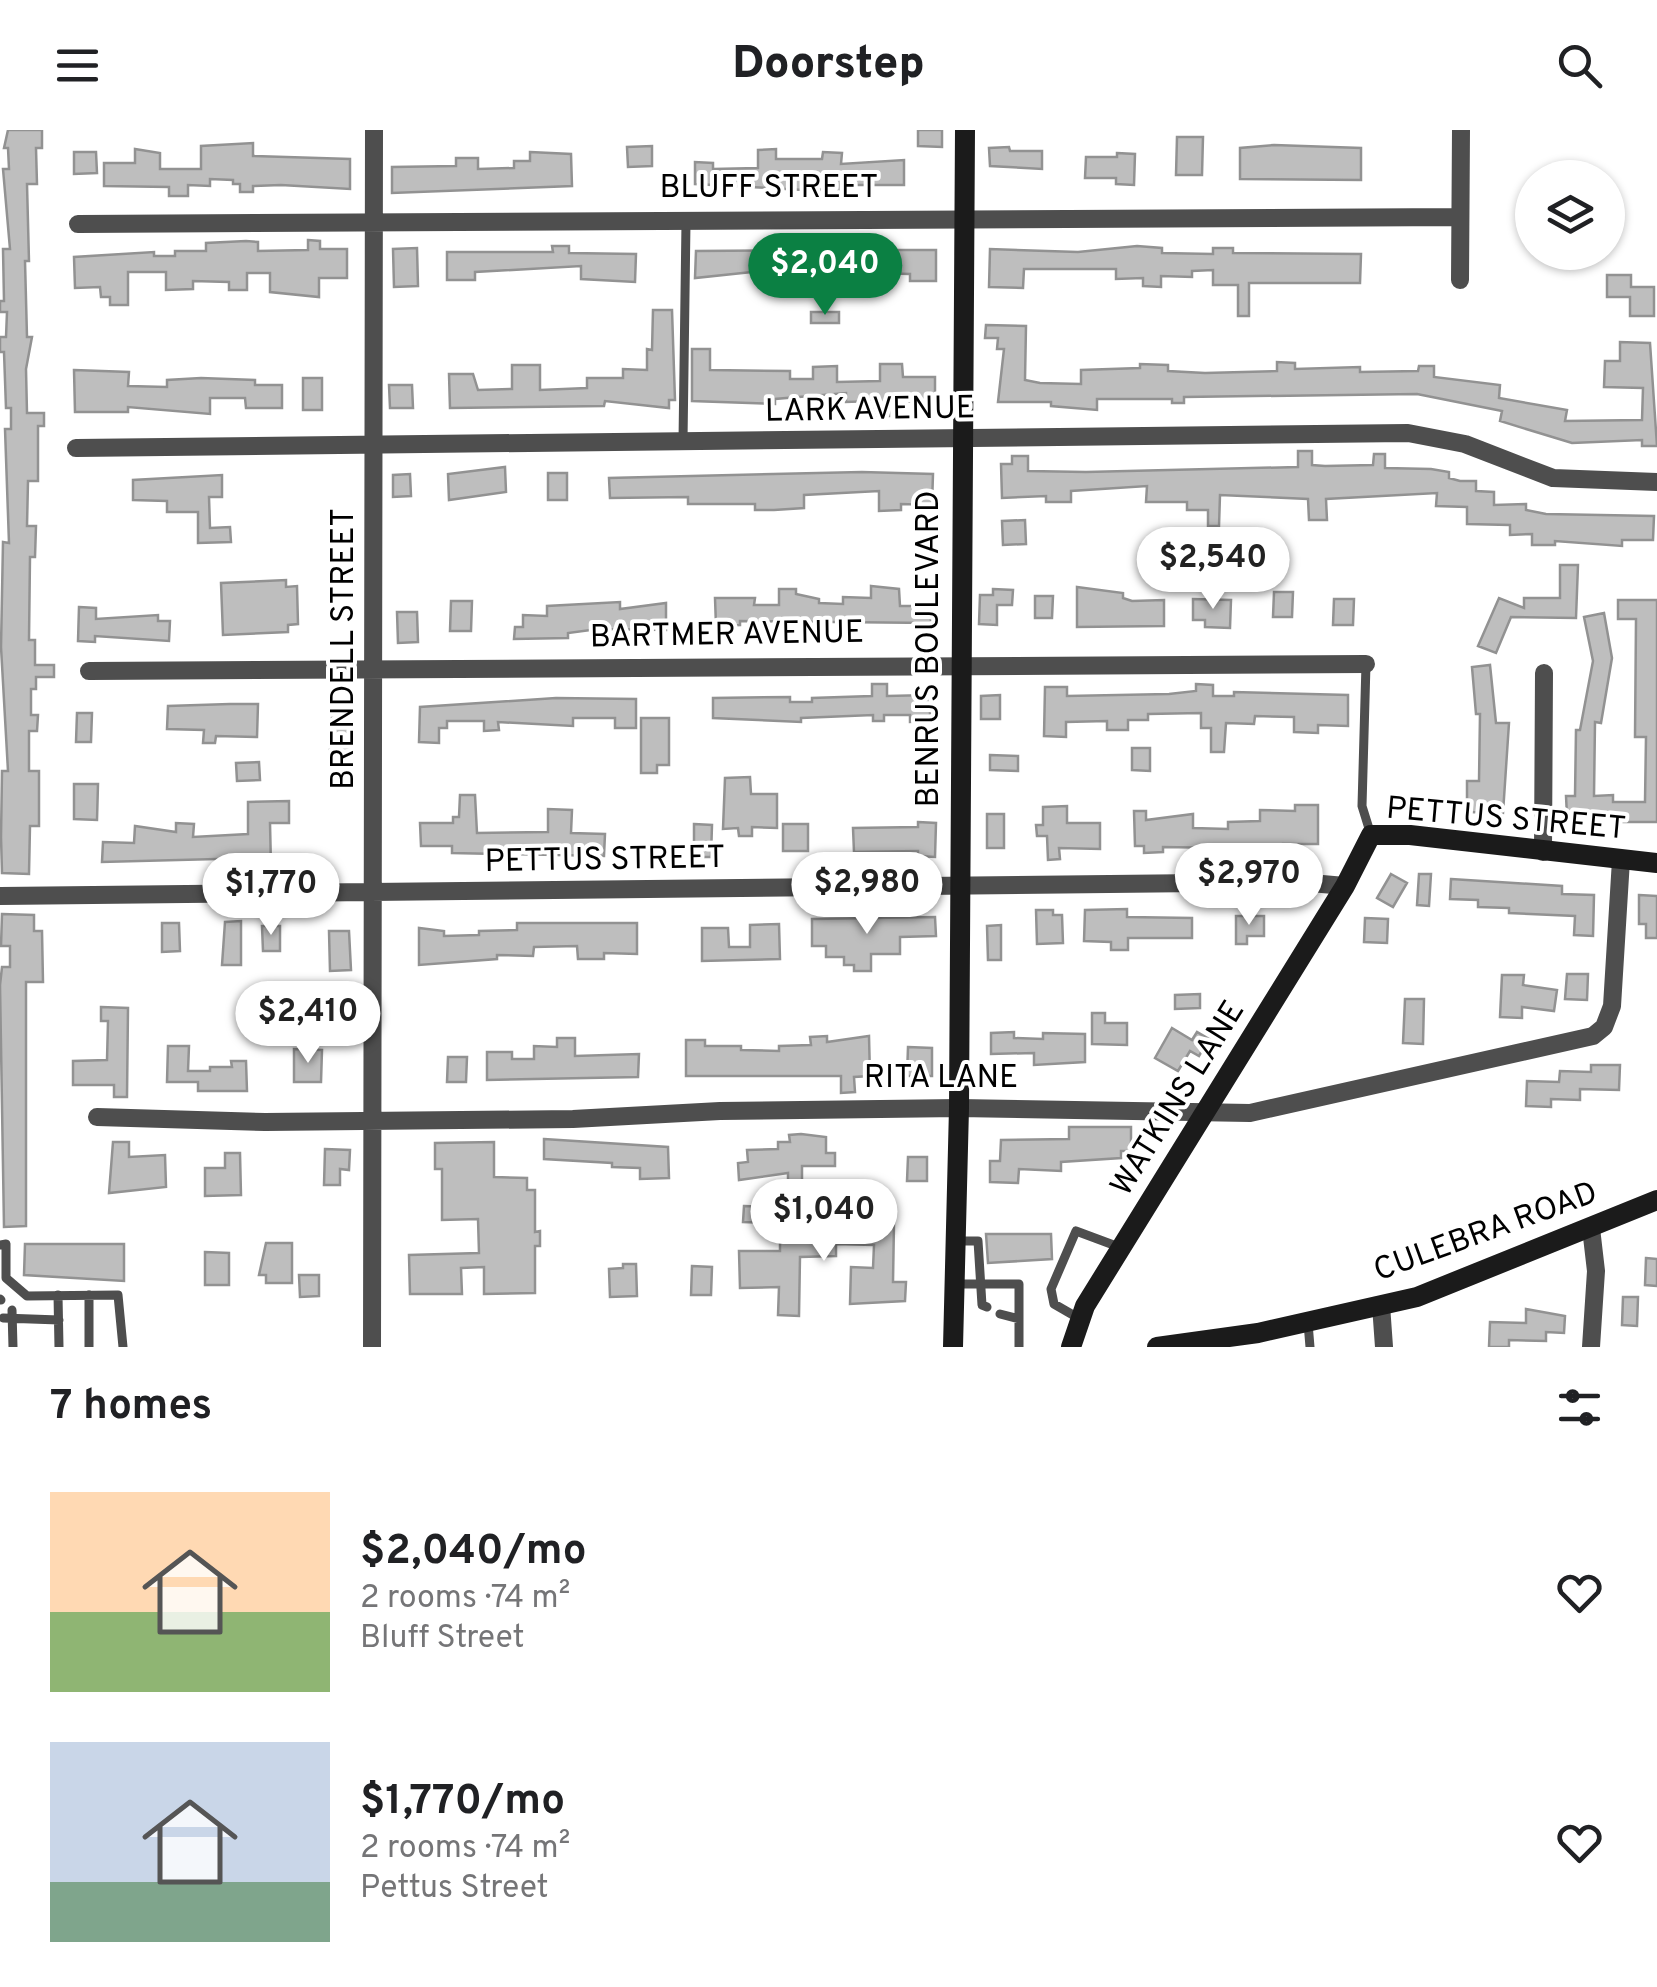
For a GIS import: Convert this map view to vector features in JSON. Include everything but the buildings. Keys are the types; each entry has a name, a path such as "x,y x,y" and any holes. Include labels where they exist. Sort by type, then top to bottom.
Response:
{"street":[{"name":"BRENDELL STREET","path":"372,1347 374,130"},
{"name":"BENRUS BOULEVARD","path":"953,1347 959,1108 958,663 964,130"},
{"path":"1460,280 1461,130"},
{"name":"BLUFF STREET","path":"78,224 1460,217"},
{"name":"LARK AVENUE","path":"76,448 1408,433 1465,444 1514,467 1554,478 1657,482"},
{"name":"BARTMER AVENUE","path":"88,670 1366,664"},
{"path":"1543,852 1544,673"},
{"name":"PETTUS STREET","path":"0,896 375,895 1300,882 1345,886 1371,835 1410,835 1657,863"},
{"name":"RITA LANE","path":"98,1117 373,1121 959,1108 1250,1113 1593,1036 1604,1027 1612,1006 1621,860"},
{"name":"WATKINS LANE","path":"1070,1347 1080,1319 1122,1248 1345,886"},
{"name":"CULEBRA ROAD","path":"1156,1347 1308,1323 1450,1285 1657,1200"},
{"path":"1591,1228 1596,1270 1591,1347"},
{"path":"1381,1305 1384,1347"}],"lane":[{"path":"683,444 686,220"},
{"path":"1366,664 1362,806 1371,835"},
{"path":"1080,1319 1054,1304 1051,1289 1076,1232 1122,1248"},
{"path":"955,1241 978,1241 978,1284 982,1305 988,1308"},
{"path":"0,1244 6,1244 3,1283 27,1296 118,1295 122,1347"},
{"path":"954,1284 1019,1284 1019,1347"},
{"path":"89,1295 89,1347"},
{"path":"58,1296 59,1347"},
{"path":"1000,1314 1019,1319"},
{"path":"12,1347 9,1316 59,1320"},
{"path":"1308,1323 1310,1347"}]}
